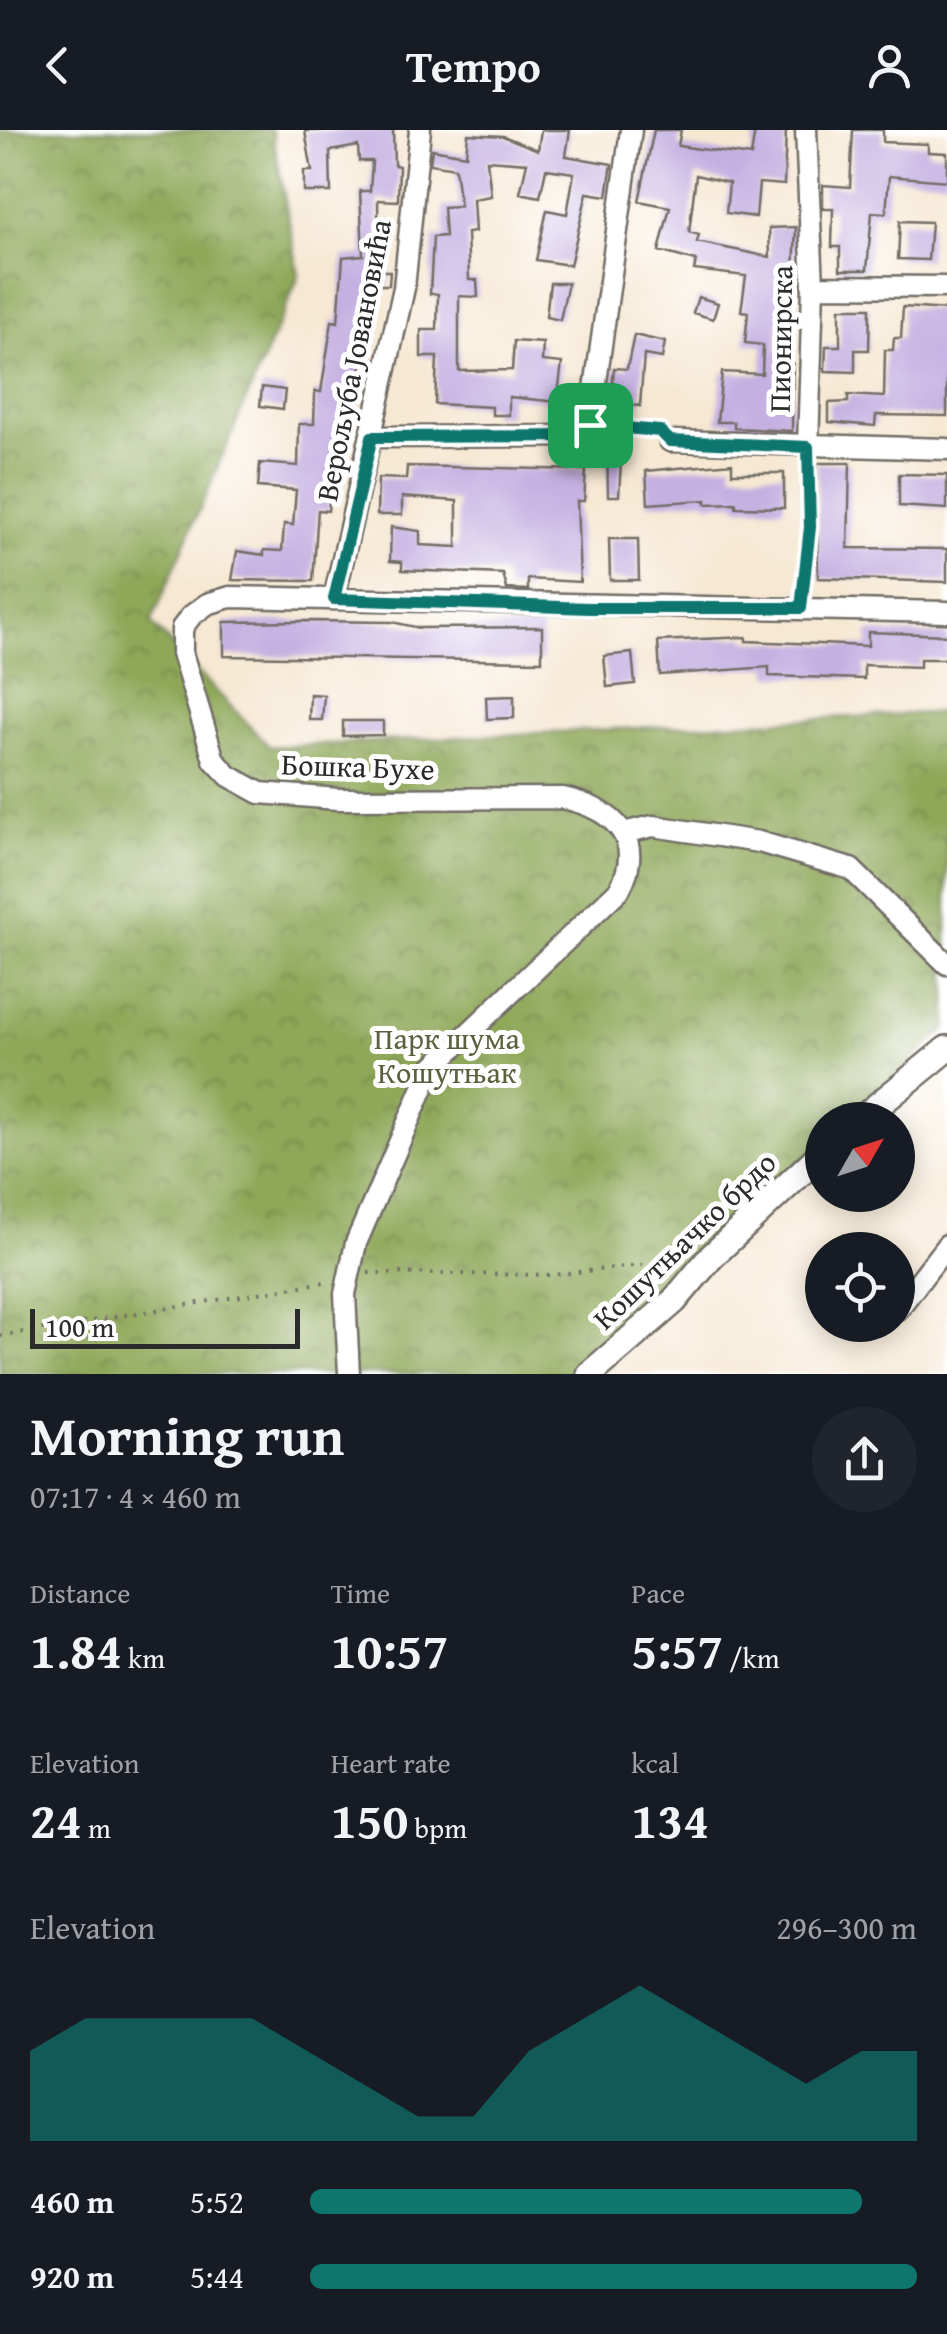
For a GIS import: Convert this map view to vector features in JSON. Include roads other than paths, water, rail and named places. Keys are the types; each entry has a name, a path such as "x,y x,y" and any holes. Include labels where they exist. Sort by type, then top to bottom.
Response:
{"street":[{"name":"Верољуба Јовановића","path":"334,599 404,288 420,130"},
{"path":"372,437 585,431 631,130"},
{"name":"Пионирска","path":"806,130 812,286 808,447"},
{"path":"812,286 947,287"},
{"path":"670,441 947,449"},
{"name":"Бошка Бухе","path":"623,833 609,816 588,803 563,798 338,800 260,793 229,776 214,760 188,686 182,628 206,604 230,597 589,608 947,612"},
{"path":"349,1374 345,1294 356,1243 431,1069 619,890 630,870 631,852 623,833 653,826 759,842 851,869 947,964"},
{"path":"882,1102 947,1049"},
{"name":"Кошутњачко брдо","path":"590,1374 674,1301 724,1244 805,1170"},
{"path":"915,1287 947,1245"}],"lane":[{"name":"Пионирска","path":"808,447 810,527"}],"park label":[{"name":"Парк шума Кошутњак","path":"447,1055"}]}
